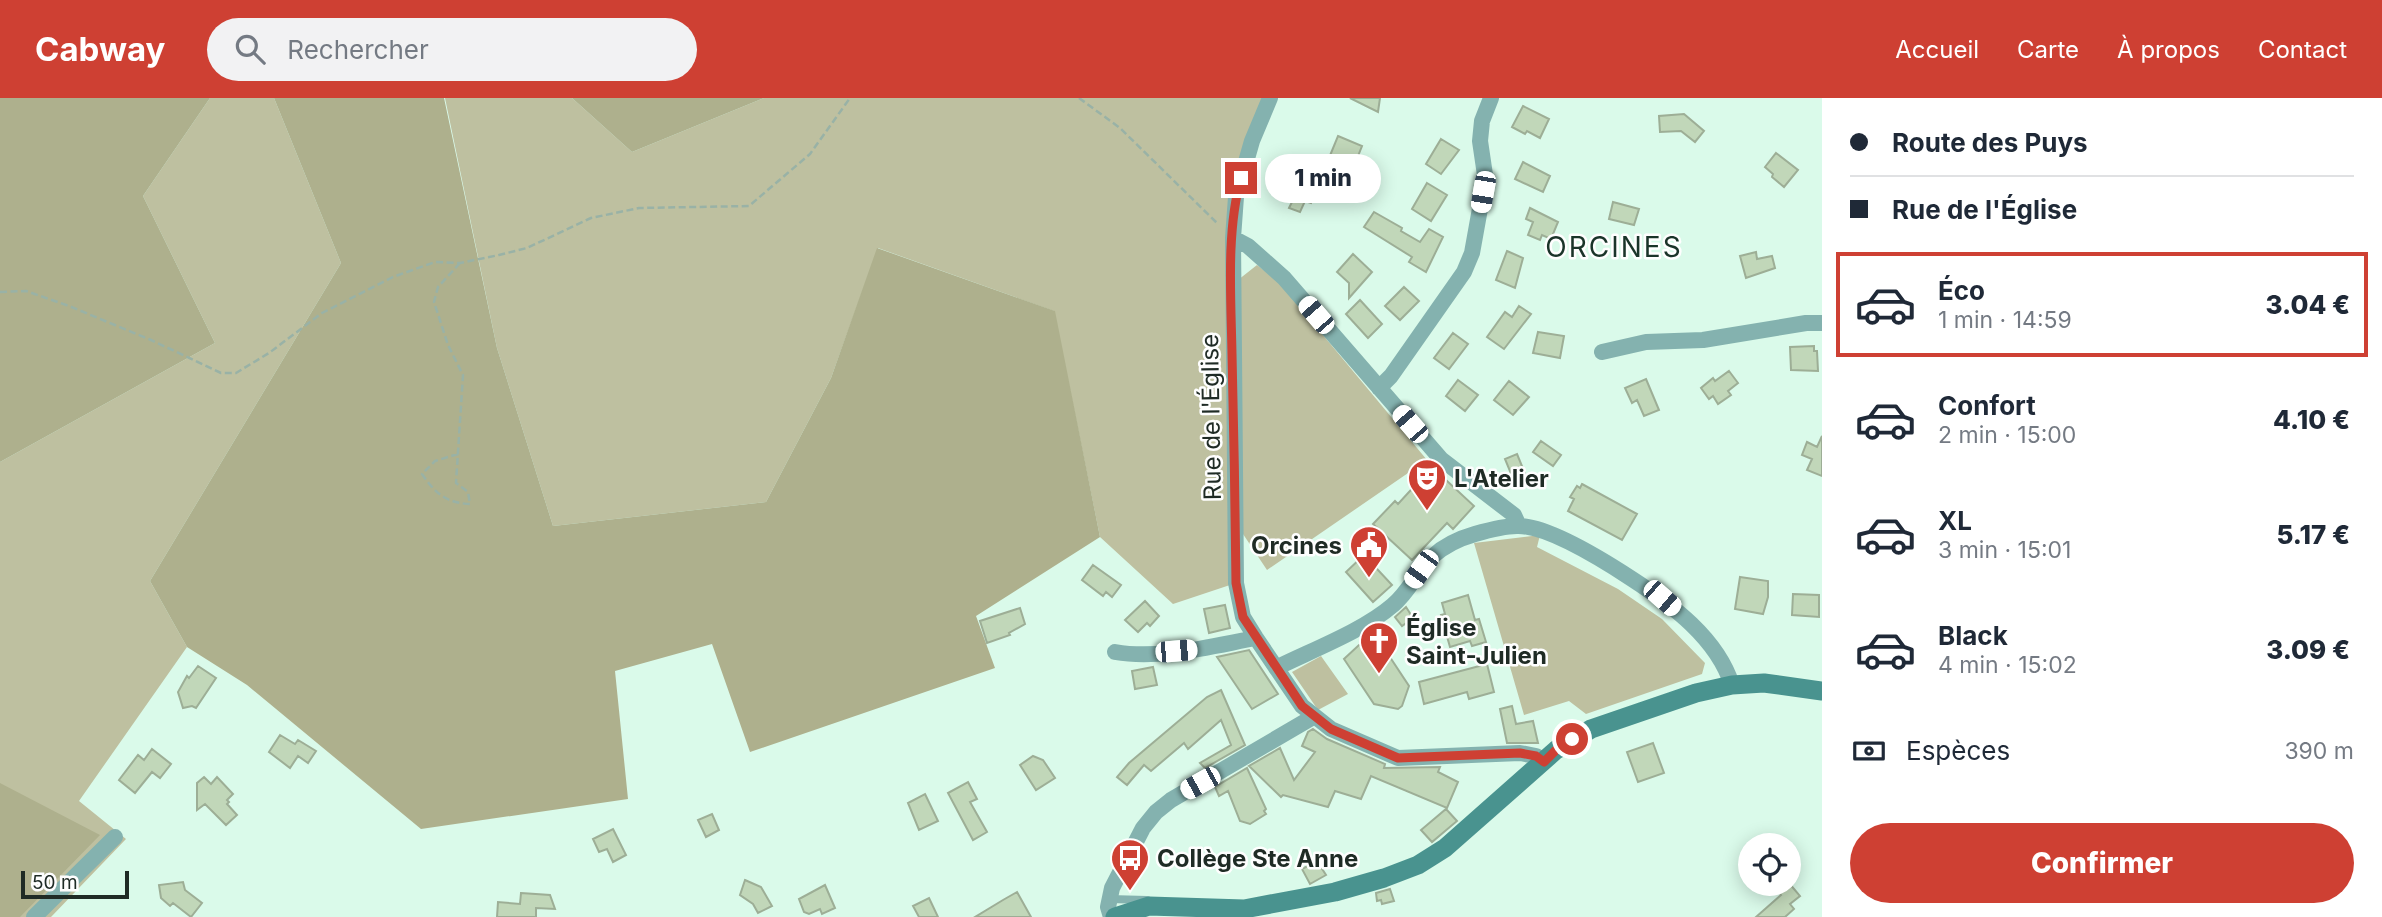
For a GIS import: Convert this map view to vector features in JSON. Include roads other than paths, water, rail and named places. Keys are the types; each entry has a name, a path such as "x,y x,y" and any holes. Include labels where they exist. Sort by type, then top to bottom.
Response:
{"main road":[{"path":"1112,911 1150,906 1220,910 1278,904 1335,892 1418,865 1445,848 1556,750 1591,729 1696,693 1732,685 1764,683 1822,691"}],"street":[{"name":"Rue de l'Église","path":"1270,98 1252,141 1236,197 1233,238 1236,583 1243,617 1302,706 1313,718"},
{"path":"1379,388 1391,376 1464,272 1472,253 1485,175 1480,141 1482,121 1491,98"},
{"path":"1233,238 1248,246 1284,278 1441,459 1514,515 1519,526"},
{"path":"1602,352 1646,342 1703,340 1806,323 1822,323"},
{"path":"1276,668 1377,618 1396,603 1436,553 1465,537 1492,529 1519,526 1543,530 1610,564 1662,598 1685,618 1723,661 1732,685"},
{"path":"1115,652 1130,655 1199,649 1256,638"},
{"path":"1112,911 1112,888 1143,828 1156,812 1171,800 1313,718 1331,729 1398,758 1520,753 1536,756 1544,762"},
{"path":"34,917 115,837"}],"place":[{"name":"L'Atelier","path":"1427,512"},
{"name":"Orcines","path":"1369,579"},
{"name":"Église Saint-Julien","path":"1379,675"},
{"name":"Collège Ste Anne","path":"1130,892"}],"district":[{"name":"ORCINES","path":"1614,247"}]}
